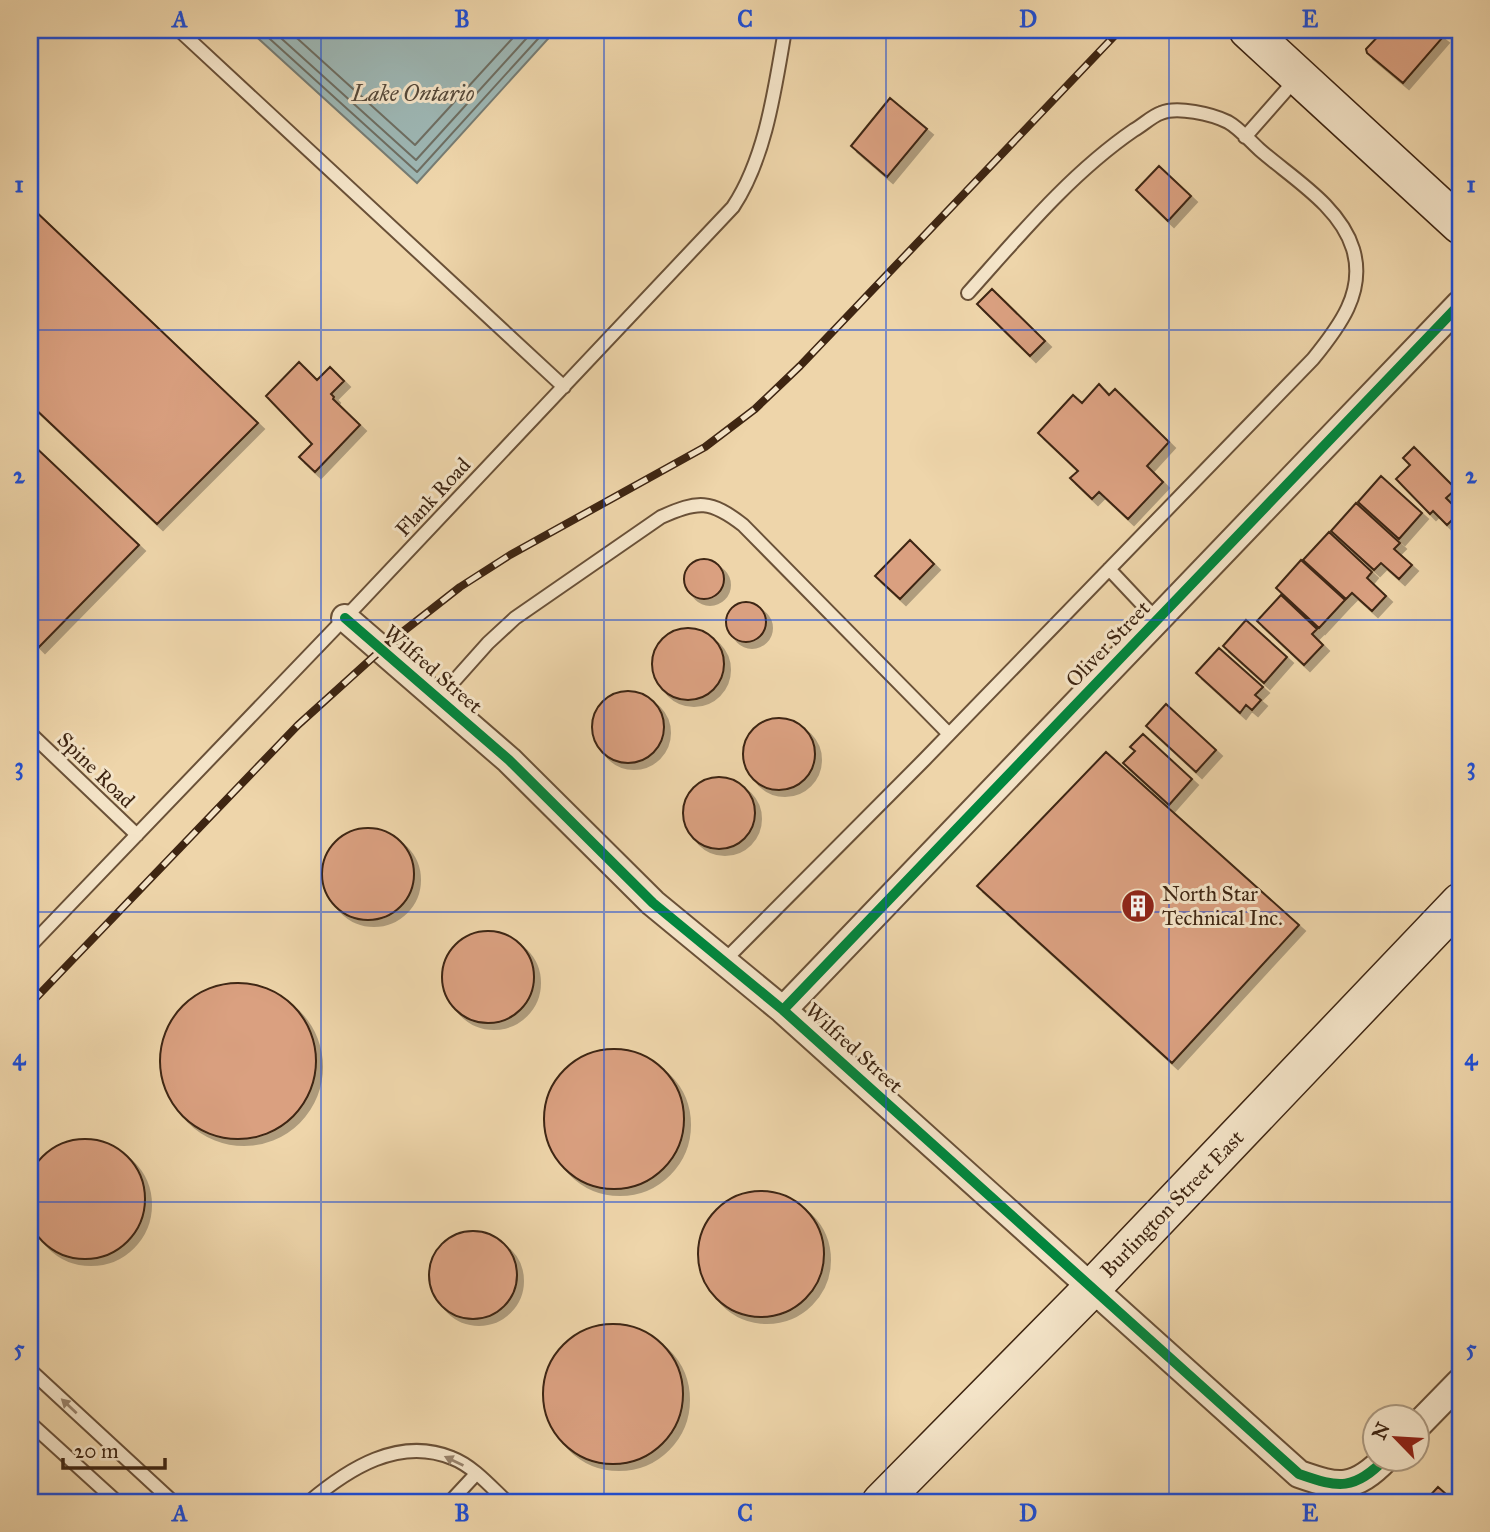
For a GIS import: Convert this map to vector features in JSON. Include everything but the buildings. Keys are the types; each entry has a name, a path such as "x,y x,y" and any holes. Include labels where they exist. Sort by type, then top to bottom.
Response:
{"main road":[{"path":"1248,30 1460,225"},
{"name":"Burlington Street East","path":"881,1502 1093,1287 1460,902"}],"street":[{"name":"Oliver Street","path":"783,1010 1460,304"},
{"name":"Wilfred Street","path":"345,618 509,760 653,903 783,1010 1299,1474 1325,1483 1348,1485 1372,1472"},
{"path":"1430,1413 1460,1382"}],"lane":[{"path":"179,30 564,387"},
{"name":"Flank Road","path":"30,946 345,618 733,207 747,185 766,123 785,30"},
{"path":"1245,136 1298,76"},
{"path":"724,961 1313,359 1335,332 1350,306 1356,278 1353,250 1343,227 1322,203 1229,122 1190,110 1161,112 1120,140 1039,214 968,293"},
{"path":"438,699 488,643 515,618 661,517 680,508 700,504 722,509 743,525 949,734"},
{"path":"1109,569 1157,620"},
{"name":"Spine Road","path":"30,733 137,835"},
{"path":"30,1370 173,1502"},
{"path":"30,1423 117,1502"},
{"path":"309,1502 357,1468 392,1452 422,1451 453,1458 476,1474 499,1500"},
{"path":"450,1502 476,1474"}],"water":[{"name":"Lake Ontario","path":"249,30 556,30 417,183"}],"railway":[{"path":"30,1004 298,725 391,641 460,587 510,555 705,447 755,409 800,366 1120,30"}],"cycle path":[{"path":"783,1010 1460,304"},
{"path":"345,618 509,760 653,903 783,1010 1299,1474 1325,1482 1346,1484 1371,1472"}],"place":[{"name":"North Star Technical Inc.","path":"1138,906"}]}
